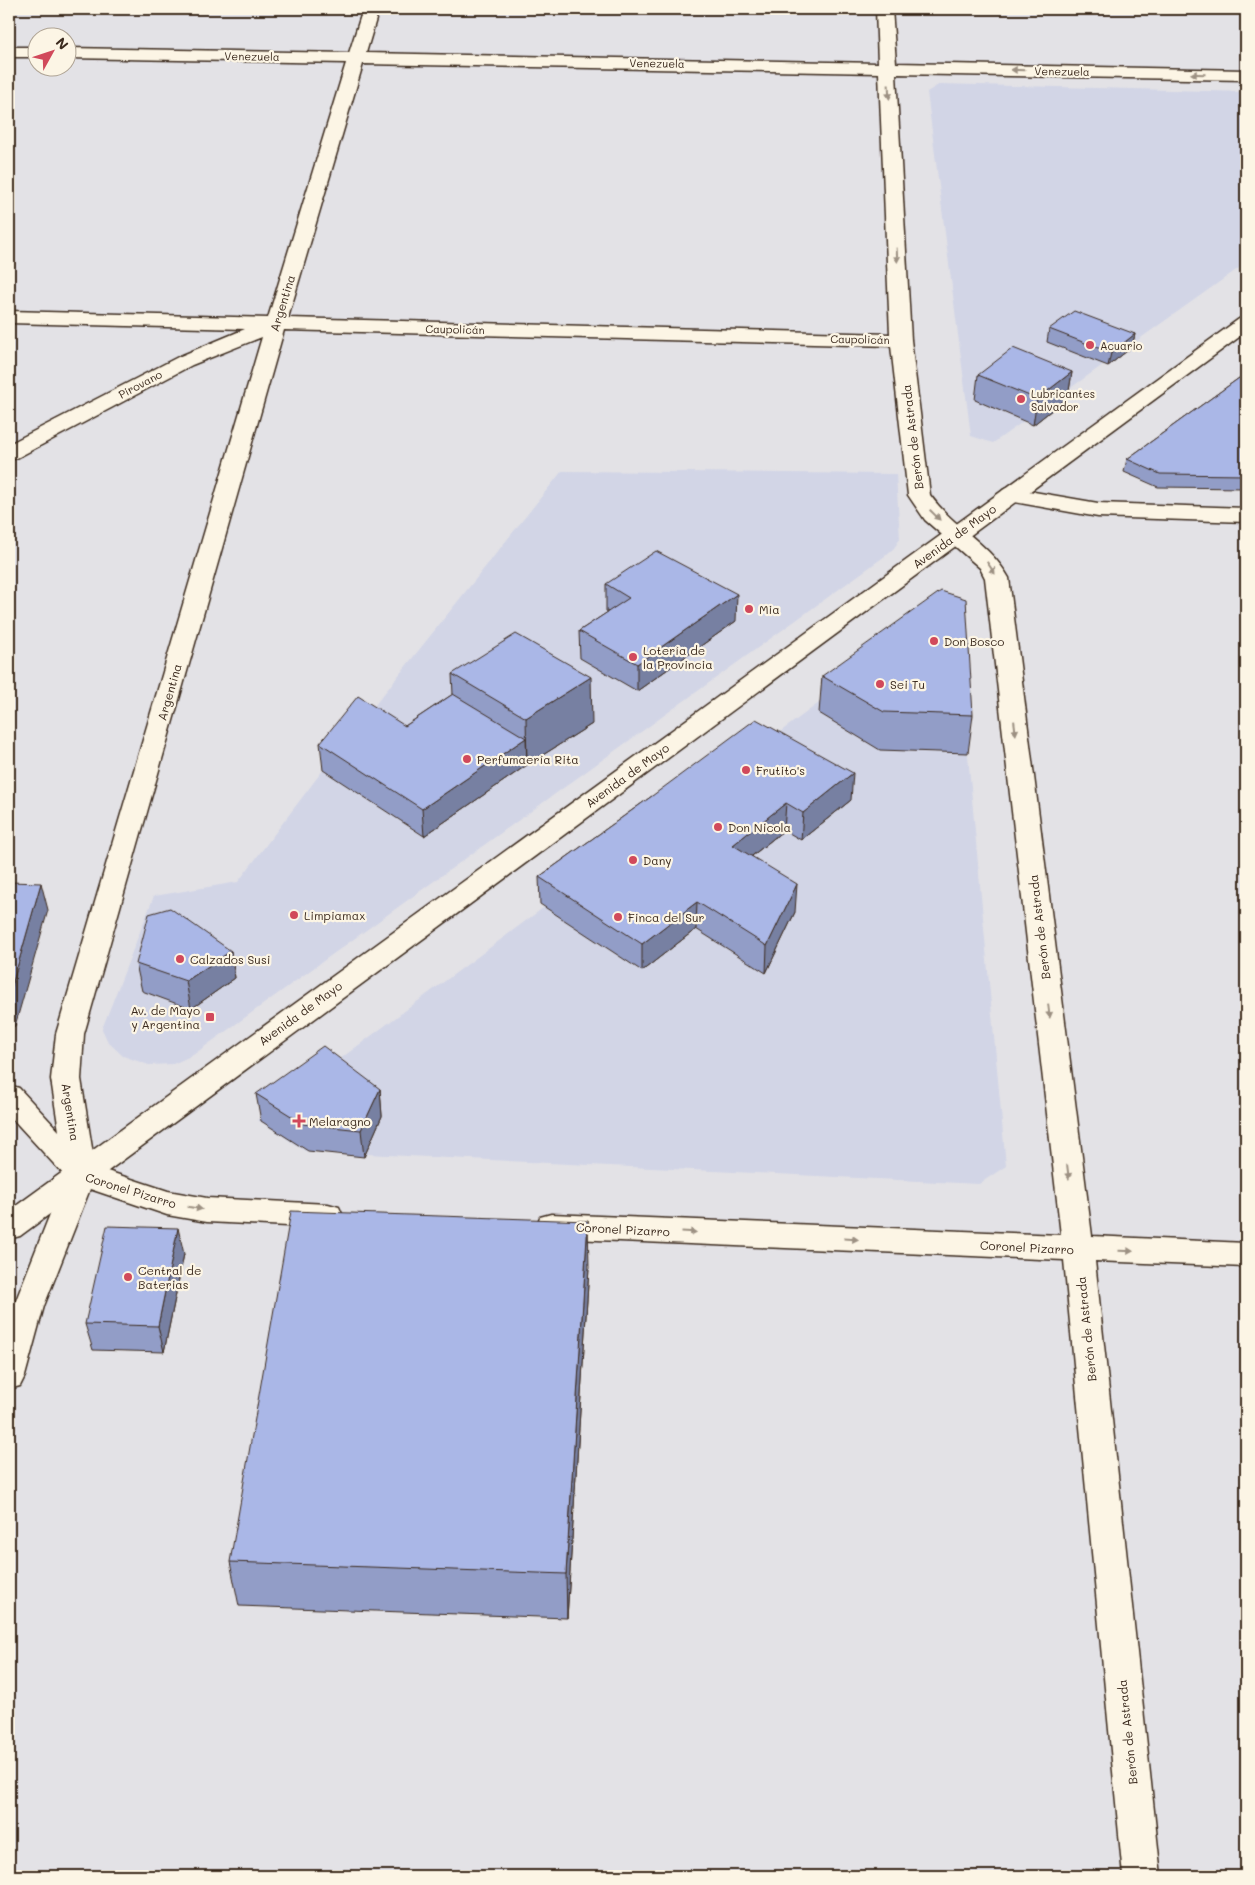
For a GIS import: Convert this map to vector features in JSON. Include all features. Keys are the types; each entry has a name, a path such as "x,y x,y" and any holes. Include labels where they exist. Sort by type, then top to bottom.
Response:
{"street":[{"name":"Argentina","path":"81,1174 66,1079 70,1034 276,324 371,9"},
{"name":"Berón de Astrada","path":"884,9 901,340 919,495 933,515 989,564 997,578 1078,1249 1142,1876"},
{"path":"9,52 28,52"},
{"name":"Venezuela","path":"78,52 1246,75"},
{"name":"Caupolicán","path":"9,317 901,340"},
{"name":"Avenida de Mayo","path":"9,1227 1246,323"},
{"name":"Pirovano","path":"9,453 185,361 276,324"},
{"path":"1011,495 1098,510 1246,515"},
{"name":"Coronel Pizarro","path":"9,1096 81,1174 167,1203 207,1210 356,1217"},
{"path":"9,1376 28,1306 81,1174"},
{"name":"Coronel Pizarro","path":"524,1224 1246,1255"}],"shaded area":[{"path":"940,84 1246,92 1246,263 993,443 971,436 927,92"},
{"path":"562,471 896,474 900,539 885,556 193,1055 173,1064 149,1065 123,1056 108,1042 102,1029 154,896 238,882 323,770"},
{"path":"936,616 956,626 1006,1166 979,1184 305,1151 258,1120"}],"building":[{"path":"1074,311 1135,334 1111,353 1049,329"},
{"path":"1013,348 1072,372 1037,399 978,375"},
{"path":"1246,373 1246,475 1160,474 1127,459"},
{"path":"656,551 737,594 637,664 579,631 629,598 606,584"},
{"path":"941,591 966,599 973,715 884,712 822,676"},
{"path":"516,634 591,677 526,718 452,674"},
{"path":"453,694 526,738 422,809 320,743 358,696 405,726"},
{"path":"756,719 853,773 803,813 786,803 733,845 797,884 767,946 697,902 642,944 539,877 652,796"},
{"path":"9,882 41,883 9,996"},
{"path":"170,908 231,951 186,981 136,964 149,914"},
{"path":"323,1046 380,1089 361,1130 304,1124 256,1094"},
{"path":"291,1211 588,1221 566,1574 230,1562"},
{"path":"107,1226 178,1228 158,1326 85,1324"}],"place":[{"name":"Acuario","path":"1090,345"},
{"name":"Lubricantes Salvador","path":"1021,399"},
{"name":"Mia","path":"749,609"},
{"name":"Don Bosco","path":"934,641"},
{"name":"Lotería de la Provincia","path":"633,657"},
{"name":"Sei Tu","path":"880,684"},
{"name":"Perfumaería Rita","path":"467,759"},
{"name":"Frutito's","path":"746,770"},
{"name":"Don Nicola","path":"718,827"},
{"name":"Dany","path":"633,860"},
{"name":"Limpiamax","path":"294,915"},
{"name":"Finca del Sur","path":"618,917"},
{"name":"Calzados Susi","path":"180,959"},
{"name":"Av. de Mayo y Argentina","path":"210,1017"},
{"name":"Melaragno","path":"299,1121"},
{"name":"Central de Baterias","path":"128,1277"}]}
